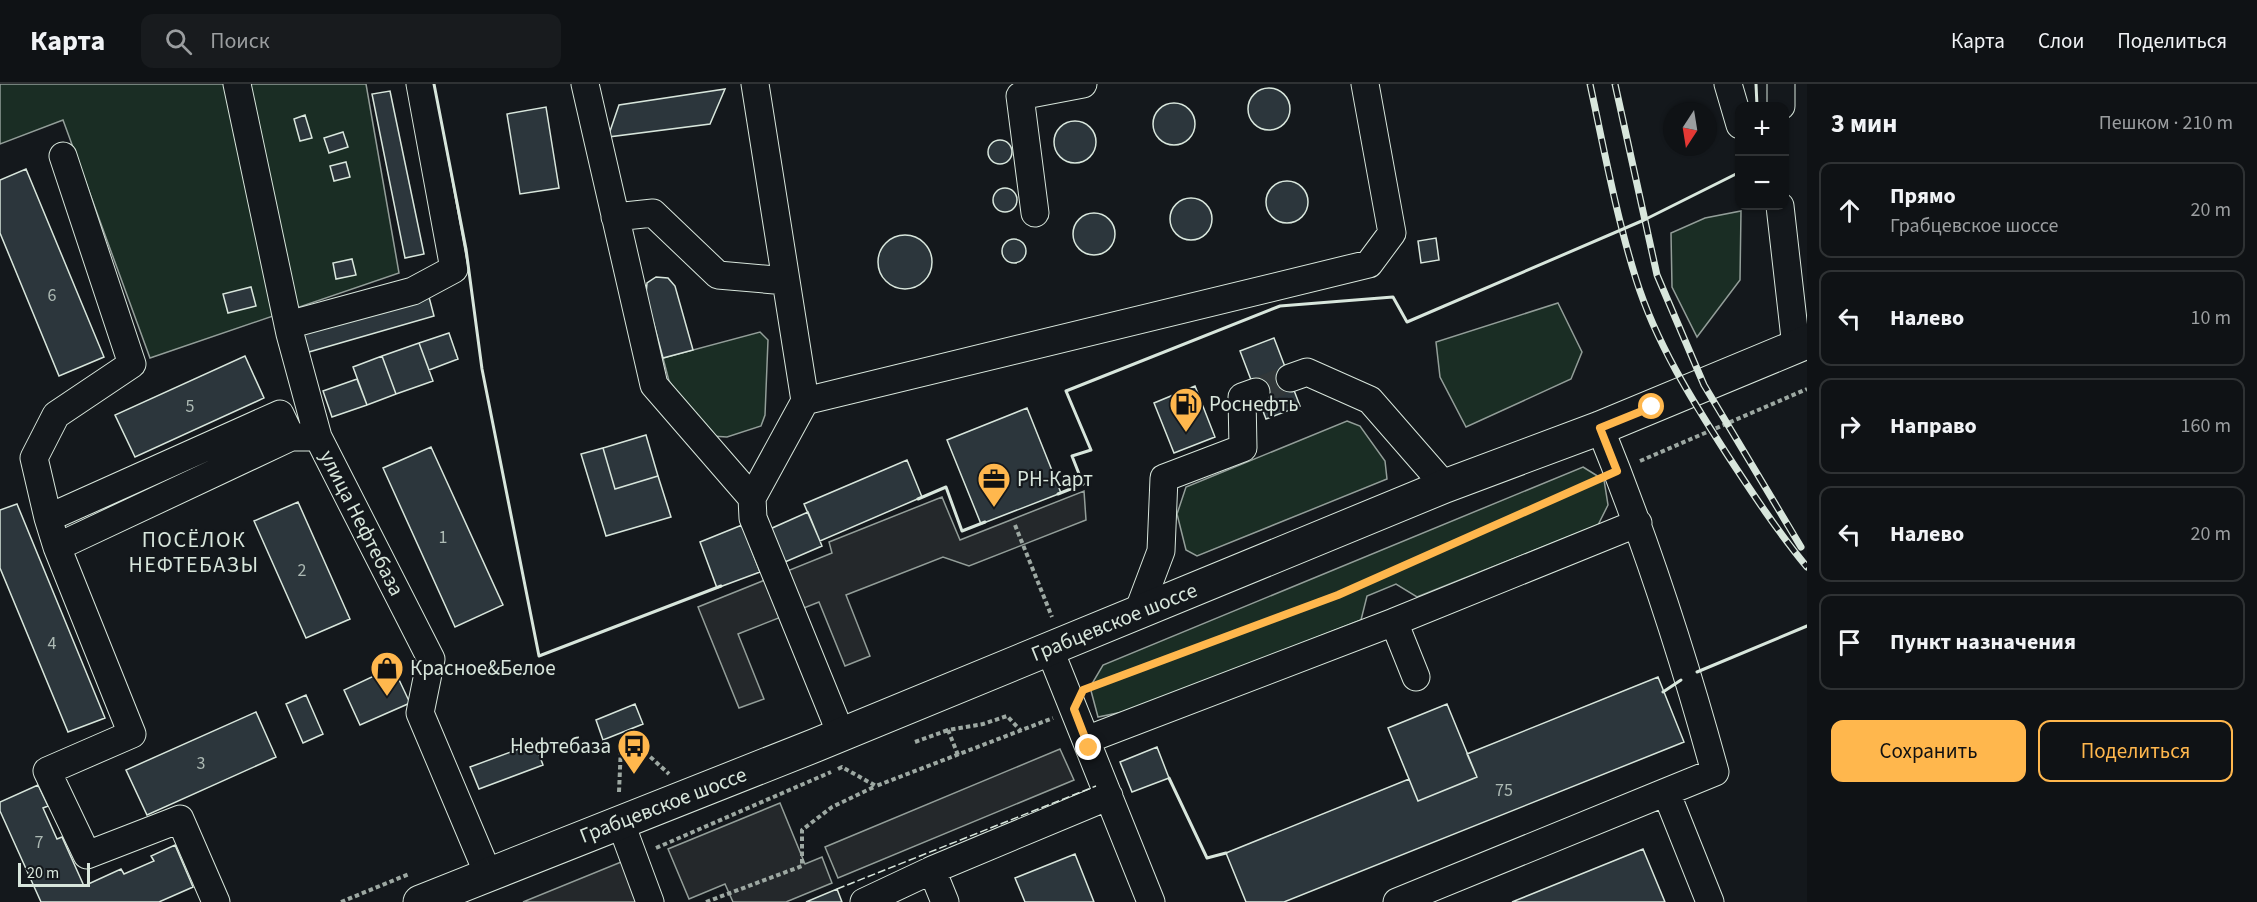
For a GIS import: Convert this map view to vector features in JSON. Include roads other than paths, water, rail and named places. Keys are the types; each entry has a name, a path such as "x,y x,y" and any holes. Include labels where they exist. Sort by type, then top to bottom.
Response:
{"main road":[{"name":"Грабцевское шоссе","path":"420,902 488,874 620,808 841,734 1052,636 1138,612 1445,486 1600,428 1801,344"}],"street":[{"path":"237,84 288,325 318,437"},
{"path":"288,325 413,291 454,269 420,84"},
{"path":"585,84 654,385 752,498"},
{"path":"755,84 805,400 752,498 753,518 841,734"},
{"path":"1035,213 1020,96 1083,84"},
{"path":"805,400 1369,264 1392,233 1365,84"},
{"path":"1728,84 1735,108"},
{"path":"1781,84 1781,102"},
{"path":"63,156 132,364 56,415 34,458 57,547 132,734 47,771 87,855 180,819 216,902"},
{"path":"1774,210 1801,344"},
{"path":"615,217 653,213 718,275 786,281"},
{"path":"1290,378 1307,372 1370,400 1445,486"},
{"path":"1138,612 1161,551 1164,478 1243,448 1242,397 1256,392"},
{"path":"48,518 280,414 291,437"},
{"path":"1397,902 1715,772 1688,675 1638,523 1600,428"},
{"name":"улица Нефтебаза","path":"57,547 291,437 318,437 431,659 420,713 488,874"},
{"path":"1086,740 1394,622 1638,523"},
{"path":"1394,622 1416,677"},
{"path":"1052,636 1074,709 1151,902"},
{"path":"1666,792 1710,902"},
{"path":"864,902 932,870 1109,796"},
{"path":"620,808 634,858 650,902"},
{"path":"932,870 945,902"}],"tunnel":[{"path":"1256,392 1290,378"}],"railway":[{"path":"1590,84 1622,231 1644,303 1654,326 1688,392 1715,435 1766,513 1807,567"},
{"path":"1615,84 1657,275 1704,385 1801,547"}],"place":[{"name":"Роснефть","path":"1186,433"},
{"name":"РН-Карт","path":"994,508"},
{"name":"Красное&Белое","path":"387,697"},
{"name":"Нефтебаза","path":"634,775"}],"district":[{"name":"ПОСЁЛОК НЕФТЕБАЗЫ","path":"194,552"}]}
